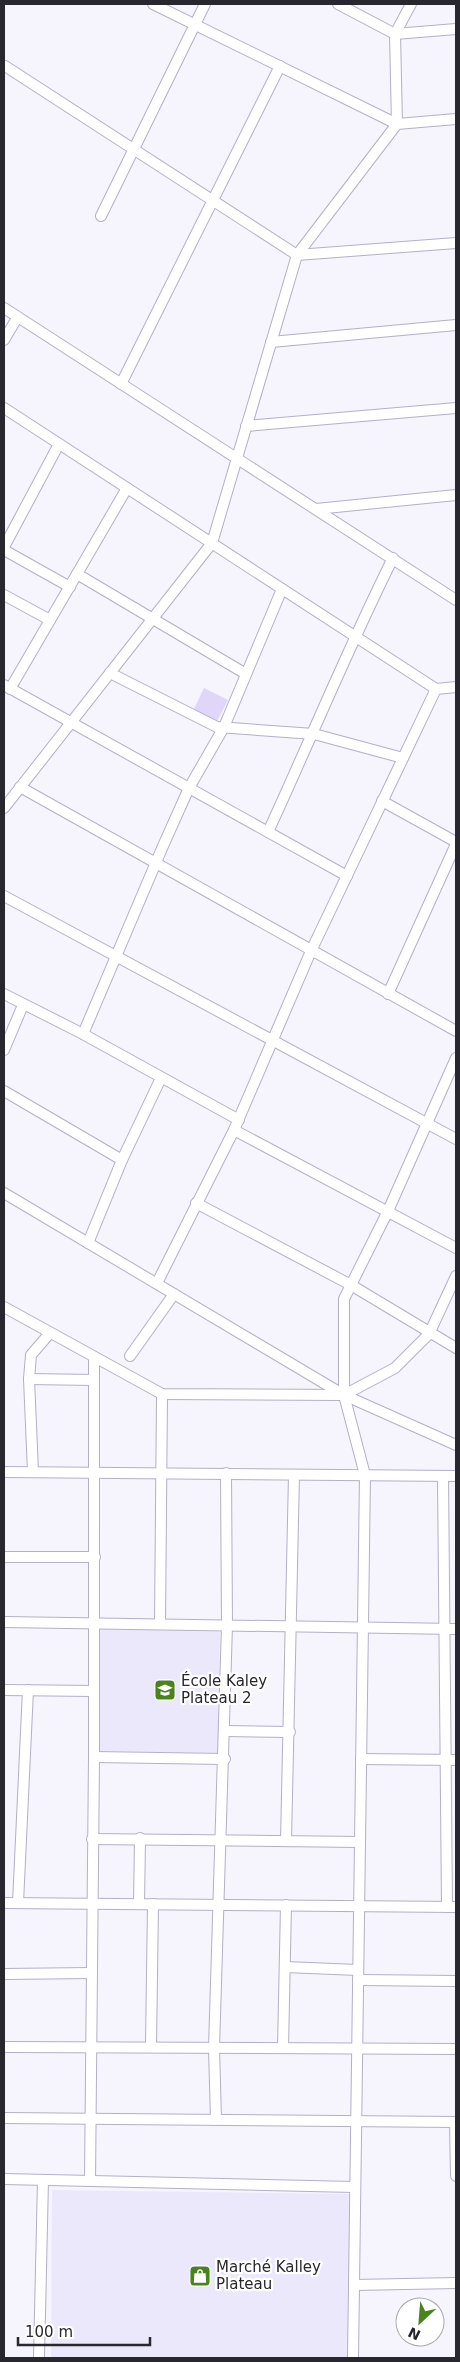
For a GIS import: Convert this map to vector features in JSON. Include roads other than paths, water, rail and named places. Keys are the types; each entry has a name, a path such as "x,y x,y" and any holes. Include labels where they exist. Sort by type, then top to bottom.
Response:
{"street":[{"path":"153,4 397,124 456,119"},
{"path":"101,216 206,4"},
{"path":"338,4 395,34 456,29"},
{"path":"4,808 8,794 20,787 212,543 297,255 397,124 395,34 411,4"},
{"path":"5,66 297,255 456,242"},
{"path":"121,384 280,66"},
{"path":"4,308 456,600"},
{"path":"4,340 17,318"},
{"path":"272,342 456,325"},
{"path":"4,408 436,689 456,687"},
{"path":"246,426 456,408"},
{"path":"59,444 4,549 70,587"},
{"path":"126,488 70,587 7,687 347,876"},
{"path":"316,509 456,495"},
{"path":"268,832 314,734 354,636 393,558"},
{"path":"77,574 246,674"},
{"path":"83,1034 189,788 224,727 282,589"},
{"path":"4,594 50,620"},
{"path":"110,673 217,727 314,734 403,758"},
{"path":"157,1283 236,1125 311,951 436,689"},
{"path":"20,787 456,1031"},
{"path":"382,800 456,843 388,994"},
{"path":"4,896 456,1139"},
{"path":"4,994 83,1034 161,1078 236,1125 456,1248"},
{"path":"4,1050 23,1005"},
{"path":"353,2358 365,1475 344,1395 344,1299 388,1211 456,1058"},
{"path":"88,1243 122,1160 161,1078"},
{"path":"4,1091 122,1160"},
{"path":"4,1193 344,1395 456,1444"},
{"path":"196,1203 351,1285 429,1334 456,1348"},
{"path":"4,1307 162,1394 344,1395 395,1368 429,1334 456,1276"},
{"path":"130,1356 174,1294"},
{"path":"33,1472 28,1379 31,1355 50,1333"},
{"path":"90,2181 96,1473 94,1357"},
{"path":"28,1379 94,1380"},
{"path":"160,1624 162,1394"},
{"path":"4,1472 456,1476"},
{"path":"216,2120 214,2048 225,1759 227,1625 226,1473"},
{"path":"286,1841 290,1732 290,1626 294,1475"},
{"path":"4,1903 452,1907 451,1760 444,1629 443,1476"},
{"path":"4,1557 95,1557"},
{"path":"4,1622 456,1629"},
{"path":"4,1690 94,1691"},
{"path":"18,1903 28,1690"},
{"path":"225,1732 290,1732"},
{"path":"94,1757 225,1759"},
{"path":"361,1760 451,1760"},
{"path":"92,1839 140,1838 360,1842"},
{"path":"139,1904 140,1838"},
{"path":"151,2046 153,1904"},
{"path":"283,2048 286,1905"},
{"path":"285,1967 358,1975 456,1982"},
{"path":"4,1974 91,1973"},
{"path":"4,2047 151,2046 456,2049"},
{"path":"4,2118 456,2122 456,2176"},
{"path":"4,2179 355,2187"},
{"path":"39,2358 43,2180"},
{"path":"354,2285 456,2283"}],"place":[{"name":"École Kaley Plateau 2","path":"165,1690"},
{"name":"Marché Kalley Plateau","path":"200,2276"}]}
